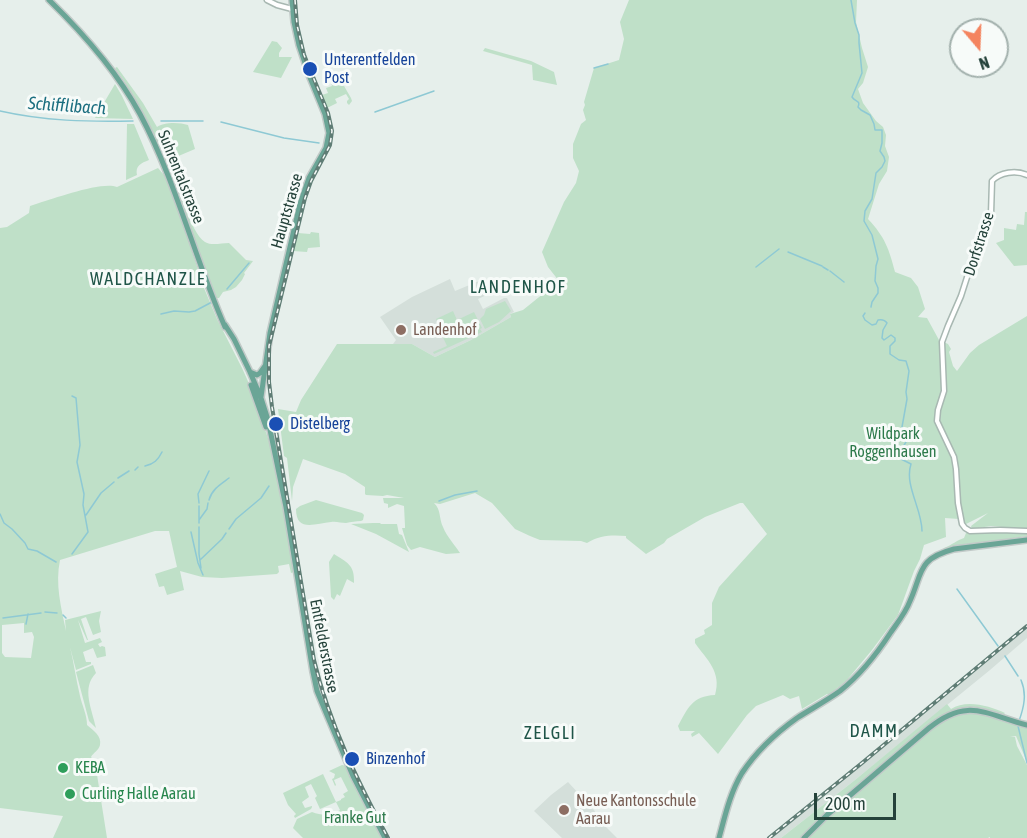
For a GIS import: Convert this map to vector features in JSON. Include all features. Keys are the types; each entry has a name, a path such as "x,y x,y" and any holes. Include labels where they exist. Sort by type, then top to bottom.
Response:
{"main road":[{"name":"Suhrentalstrasse","path":"49,0 109,65 140,114 166,170 204,277 254,385"},
{"name":"Hauptstrasse","path":"261,398 270,328 300,204 309,178 326,148 329,134 325,114 303,59 294,22 292,0"},
{"name":"Entfelderstrasse","path":"225,325 250,372 273,446"},
{"path":"250,372 260,373 266,364"},
{"path":"254,385 261,378 266,364"},
{"path":"254,385 263,382"},
{"name":"Entfelderstrasse","path":"254,385 268,420 286,507 317,690 353,776 385,838"},
{"path":"719,838 733,793 742,775 756,756 786,727 843,688 865,665 905,610 922,568 929,560 950,550 1027,540"},
{"path":"804,838 827,815 945,716 962,711 977,711 1027,725"}],"street":[{"path":"267,0 292,9"},
{"name":"Dorfstrasse","path":"1027,175 1014,171 994,177 992,180 991,214 942,342 944,391 937,421 955,460 962,524 970,531 1027,531"}],"shaded area":[{"path":"450,279 455,291 484,279 493,292 478,299 483,309 507,298 514,312 510,314 511,317 471,340 435,357 412,344 393,344 396,340 380,317 412,297"},
{"path":"270,390 278,427 314,654 322,689 313,659 271,411"},
{"path":"1027,624 1027,638 990,670 781,838 766,838 843,777"},
{"name":"Neue Kantonsschule Aarau","path":"568,782 617,838 562,838 534,811"}],"green space":[{"name":"Wildpark Roggenhausen","path":"629,0 857,0 856,22 868,67 863,83 858,89 863,103 883,127 889,157 887,171 879,184 868,219 886,244 895,272 911,278 918,287 925,309 918,317 927,318 939,340 948,344 951,349 949,352 953,366 957,371 979,345 1027,316 1027,529 991,526 972,529 971,526 988,513 964,525 959,519 945,518 946,537 924,545 898,615 847,680 829,695 827,694 802,709 799,696 790,699 783,695 756,706 718,754 699,733 692,737 691,734 695,731 680,731 678,726 692,704 701,698 715,695 717,680 715,673 695,643 695,639 705,634 704,630 712,625 712,603 719,587 767,534 743,503 705,517 646,554 626,536 606,536 587,543 540,540 515,529 492,503 475,493 440,504 434,503 438,508 445,531 460,553 446,554 420,547 411,550 407,545 402,528 405,528 404,506 397,504 388,508 383,498 404,498 366,495 365,487 345,474 303,459 293,487 292,501 278,409 296,412 301,400 337,344 412,344 435,357 471,340 511,317 510,314 523,310 559,281 548,267 542,252 564,202 576,183 579,171 573,158 573,144 581,124 586,120 583,110 584,102 594,68 619,60 624,39 620,22"},
{"path":"272,41 277,42 282,48 279,57 292,57 281,78 253,72"},
{"path":"485,48 531,61 554,72 557,85 533,80 532,65 483,51"},
{"path":"117,67 157,127 172,123 188,125 195,149 169,160 189,218 199,237 211,244 229,243 246,260 253,261 236,287 223,292 219,298 215,298 161,150 133,94 115,68"},
{"path":"340,79 352,101 349,105 347,103 349,99 346,94 335,99 337,103 327,108 322,95 328,93 326,88 332,86 331,83"},
{"path":"115,84 133,119 95,118"},
{"path":"127,124 134,124 149,160 139,165 137,175 126,180"},
{"path":"158,168 164,175 179,211 204,288 251,388 271,447 280,481 294,572 291,573 289,564 278,566 277,574 222,578 202,577 180,571 184,590 167,595 164,586 159,587 155,574 177,567 169,531 155,531 60,560 58,587 66,631 65,620 101,611 99,621 101,632 93,635 86,617 81,619 88,640 78,620 85,643 100,638 102,642 98,644 100,647 105,647 106,656 97,658 93,648 83,652 86,662 91,662 91,664 76,670 70,647 87,725 100,739 100,745 91,757 95,762 107,838 53,838 63,816 0,808 0,228 7,227 29,213 30,206 90,188 117,187","holes":["24,623 24,633 32,632 34,637 31,658 5,657 2,653 2,625"]},
{"path":"1025,212 1027,212 1027,265 1014,266 996,243 1004,240 1004,228 1016,230 1017,224 1024,225"},
{"path":"311,232 319,233 320,247 308,248 307,252 293,251 298,233 310,234"},
{"path":"505,301 511,311 499,322 485,329 480,319 486,309"},
{"path":"453,311 457,320 474,312 482,332 434,354 433,352 447,346 436,319"},
{"path":"316,500 362,513 363,520 346,523 303,524 299,521 296,509"},
{"path":"351,524 397,524 399,534 402,535 409,552 376,534"},
{"path":"966,533 1027,534 1027,536 943,550 964,538"},
{"path":"334,554 351,568 354,583 347,579 340,596 337,594 334,600 331,597 329,562"},
{"path":"93,665 96,673 88,692 96,728 89,721 76,672"},
{"path":"947,704 951,709 971,704 1005,713 1002,716 988,711 949,713 802,838 781,838 855,780"},
{"path":"958,713 986,714 1027,728 1027,762 1016,736 1010,737 1015,737 1027,765 1027,838 807,837 936,724"},
{"name":"Franke Gut","path":"342,765 347,766 383,838 303,838 293,828 297,819 312,812 326,815 340,810 336,802 345,797 343,794 348,791 341,777 334,780 335,786 332,779 335,774 329,771"},
{"path":"323,774 336,802 320,809 311,784 305,787 309,797 302,802 305,808 312,807 295,818 296,814 288,805 283,793"}],"waterway":[{"path":"851,0 859,35 862,73 852,97 858,102 858,107 870,115 875,130 882,130 880,151 885,161 876,173 872,199 865,211 864,221 872,235 878,259 875,281 878,293 871,307"},
{"name":"Schifflibach","path":"594,68 608,64"},
{"name":"Schifflibach","path":"375,112 434,91"},
{"name":"Schifflibach","path":"0,111 66,120 133,121"},
{"name":"Schifflibach","path":"161,121 203,121"},
{"name":"Schifflibach","path":"221,122 284,138 319,143"},
{"path":"756,267 779,249"},
{"path":"788,252 822,266"},
{"path":"227,289 249,263"},
{"path":"823,267 828,270"},
{"path":"830,271 844,282"},
{"path":"161,314 174,311 195,311 212,302"},
{"path":"865,313 863,316 865,320 872,325 878,320 887,323 882,338 884,340 891,335 895,338 890,346 890,354 899,360 906,361 909,371 902,427 908,438 900,456 901,459 911,464 909,472 911,489 922,531"},
{"path":"72,396 76,398 80,445 77,462 84,494 83,505 88,532 72,554"},
{"path":"145,466 155,461 162,452"},
{"path":"135,470 138,467"},
{"path":"118,478 129,471"},
{"path":"199,503 198,494 209,471"},
{"path":"209,500 215,490 229,478"},
{"path":"86,515 101,493 114,482"},
{"path":"229,529 236,519 261,498 269,486"},
{"path":"439,501 477,491"},
{"path":"199,520 207,509 208,503"},
{"path":"199,506 199,523"},
{"path":"0,514 4,523 25,543 28,549 37,551 56,562"},
{"path":"199,527 201,568"},
{"path":"191,532 203,575"},
{"path":"200,560 226,533"},
{"path":"957,589 998,646"},
{"path":"45,612 57,613"},
{"path":"3,618 41,613"},
{"path":"26,624 28,614"},
{"path":"63,615 66,618"},
{"path":"1005,656 1018,676"},
{"path":"1019,721 1024,701 1021,680"},
{"path":"1018,726 1027,763"}],"railway":[{"path":"295,0 297,25 304,55 328,113 332,131 330,145 311,181 305,198 269,346 269,382 314,660 320,683 345,752 388,838"},
{"path":"769,838 1027,626"}],"place":[{"name":"Unterentfelden Post","path":"310,69"},
{"name":"Landenhof","path":"401,330"},
{"name":"Distelberg","path":"276,424"},
{"name":"Binzenhof","path":"352,759"},
{"name":"KEBA","path":"63,768"},
{"name":"Curling Halle Aarau","path":"70,794"},
{"name":"Neue Kantonsschule Aarau","path":"564,810"}],"district":[{"name":"WALDCHANZLE","path":"148,279"},
{"name":"LANDENHOF","path":"518,287"},
{"name":"DAMM","path":"874,731"},
{"name":"ZELGLI","path":"550,733"}]}
